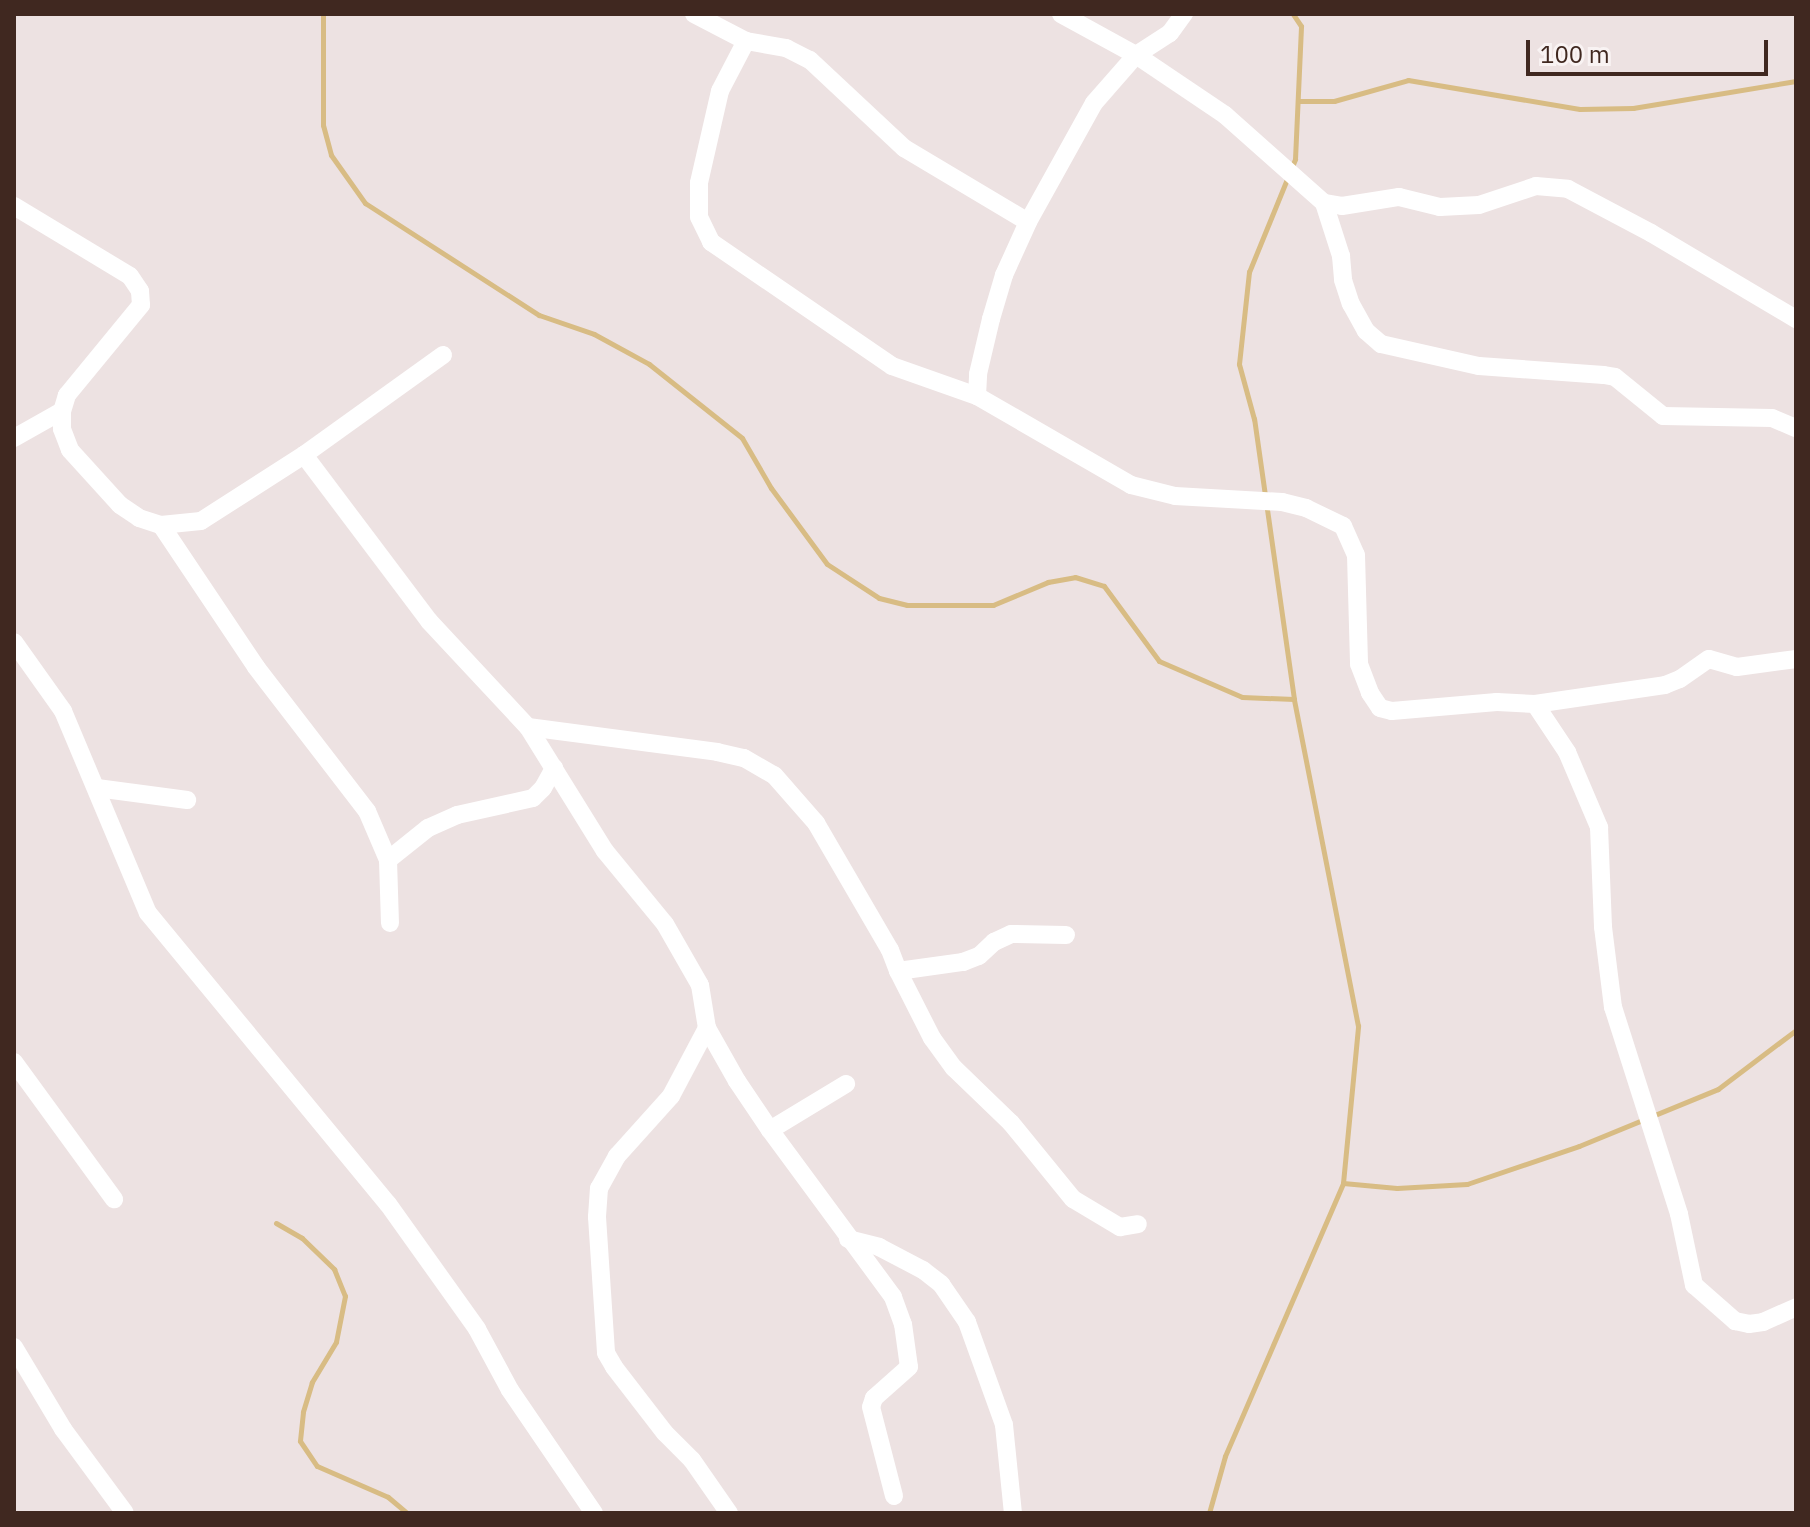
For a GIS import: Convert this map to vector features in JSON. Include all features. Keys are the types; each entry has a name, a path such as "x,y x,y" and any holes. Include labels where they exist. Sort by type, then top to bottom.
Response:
{"street":[{"path":"694,14 746,41 786,48 810,60 904,148 1028,222"},
{"path":"1061,14 1136,55 1225,115 1324,203 1341,256 1343,280 1351,304 1366,331 1381,344 1479,366 1615,377 1663,416 1772,418 1796,428"},
{"path":"977,396 983,347 995,304 1004,275 1028,222 1094,103 1136,55 1170,33 1184,14"},
{"path":"746,41 720,91 699,183 699,217 711,242 892,366 977,396 1105,473 1156,494 1282,502 1306,508 1343,526 1356,555 1359,664 1370,693 1380,708 1392,711 1497,702 1535,704 1665,685 1680,679 1709,659 1737,667 1796,659"},
{"path":"1324,203 1342,206 1399,197 1440,207 1479,205 1536,186 1568,189 1796,319"},
{"path":"14,206 130,276 140,291 141,305 67,395 62,411 66,439 80,461 120,505 139,518 161,525 201,521 304,455 443,355"},
{"path":"14,438 62,411"},
{"path":"304,455 429,621 528,727 605,851 680,948 705,1000 707,1028 737,1081 848,1239 893,1297 903,1324 909,1367 874,1398 871,1407 894,1496"},
{"path":"161,525 256,667 367,811 388,860 390,923"},
{"path":"14,642 63,711 148,913 388,1204 477,1329 510,1390 594,1513"},
{"path":"1535,704 1567,752 1599,827 1603,927 1613,1007 1679,1214 1694,1285 1735,1321 1749,1324 1763,1322 1796,1307"},
{"path":"528,727 717,752 744,758 774,775 816,823 890,950 932,1038 949,1061 1011,1123 1073,1199 1120,1227 1138,1224"},
{"path":"388,860 428,828 457,815 533,798 543,788 554,768"},
{"path":"97,788 187,800"},
{"path":"898,971 963,962 979,956 994,942 1011,934 1066,935"},
{"path":"707,1028 671,1096 617,1156 599,1188 597,1217 606,1353 665,1433 692,1460 729,1513"},
{"path":"14,1062 114,1199"},
{"path":"770,1130 846,1084"},
{"path":"848,1239 879,1247 923,1270 941,1284 967,1322 1004,1425 1013,1513"},
{"path":"14,1347 63,1429 125,1513"}],"waterway":[{"path":"323,14 323,125 331,155 365,203 539,315 594,334 649,364 742,438 771,488 827,564 879,598 907,605 993,605 1048,582 1075,577 1104,586 1159,661 1242,697 1294,699"},
{"path":"1209,1513 1225,1456 1343,1183 1358,1026 1294,699 1254,419 1239,364 1249,272 1295,159 1301,26 1293,14"},
{"path":"1298,101 1334,101 1408,80 1580,109 1633,108 1796,81"},
{"path":"1343,1183 1397,1188 1467,1184 1579,1146 1718,1089 1796,1030"},
{"path":"276,1223 302,1238 334,1269 345,1296 336,1342 312,1382 303,1412 300,1441 317,1466 388,1497 407,1513"}]}
